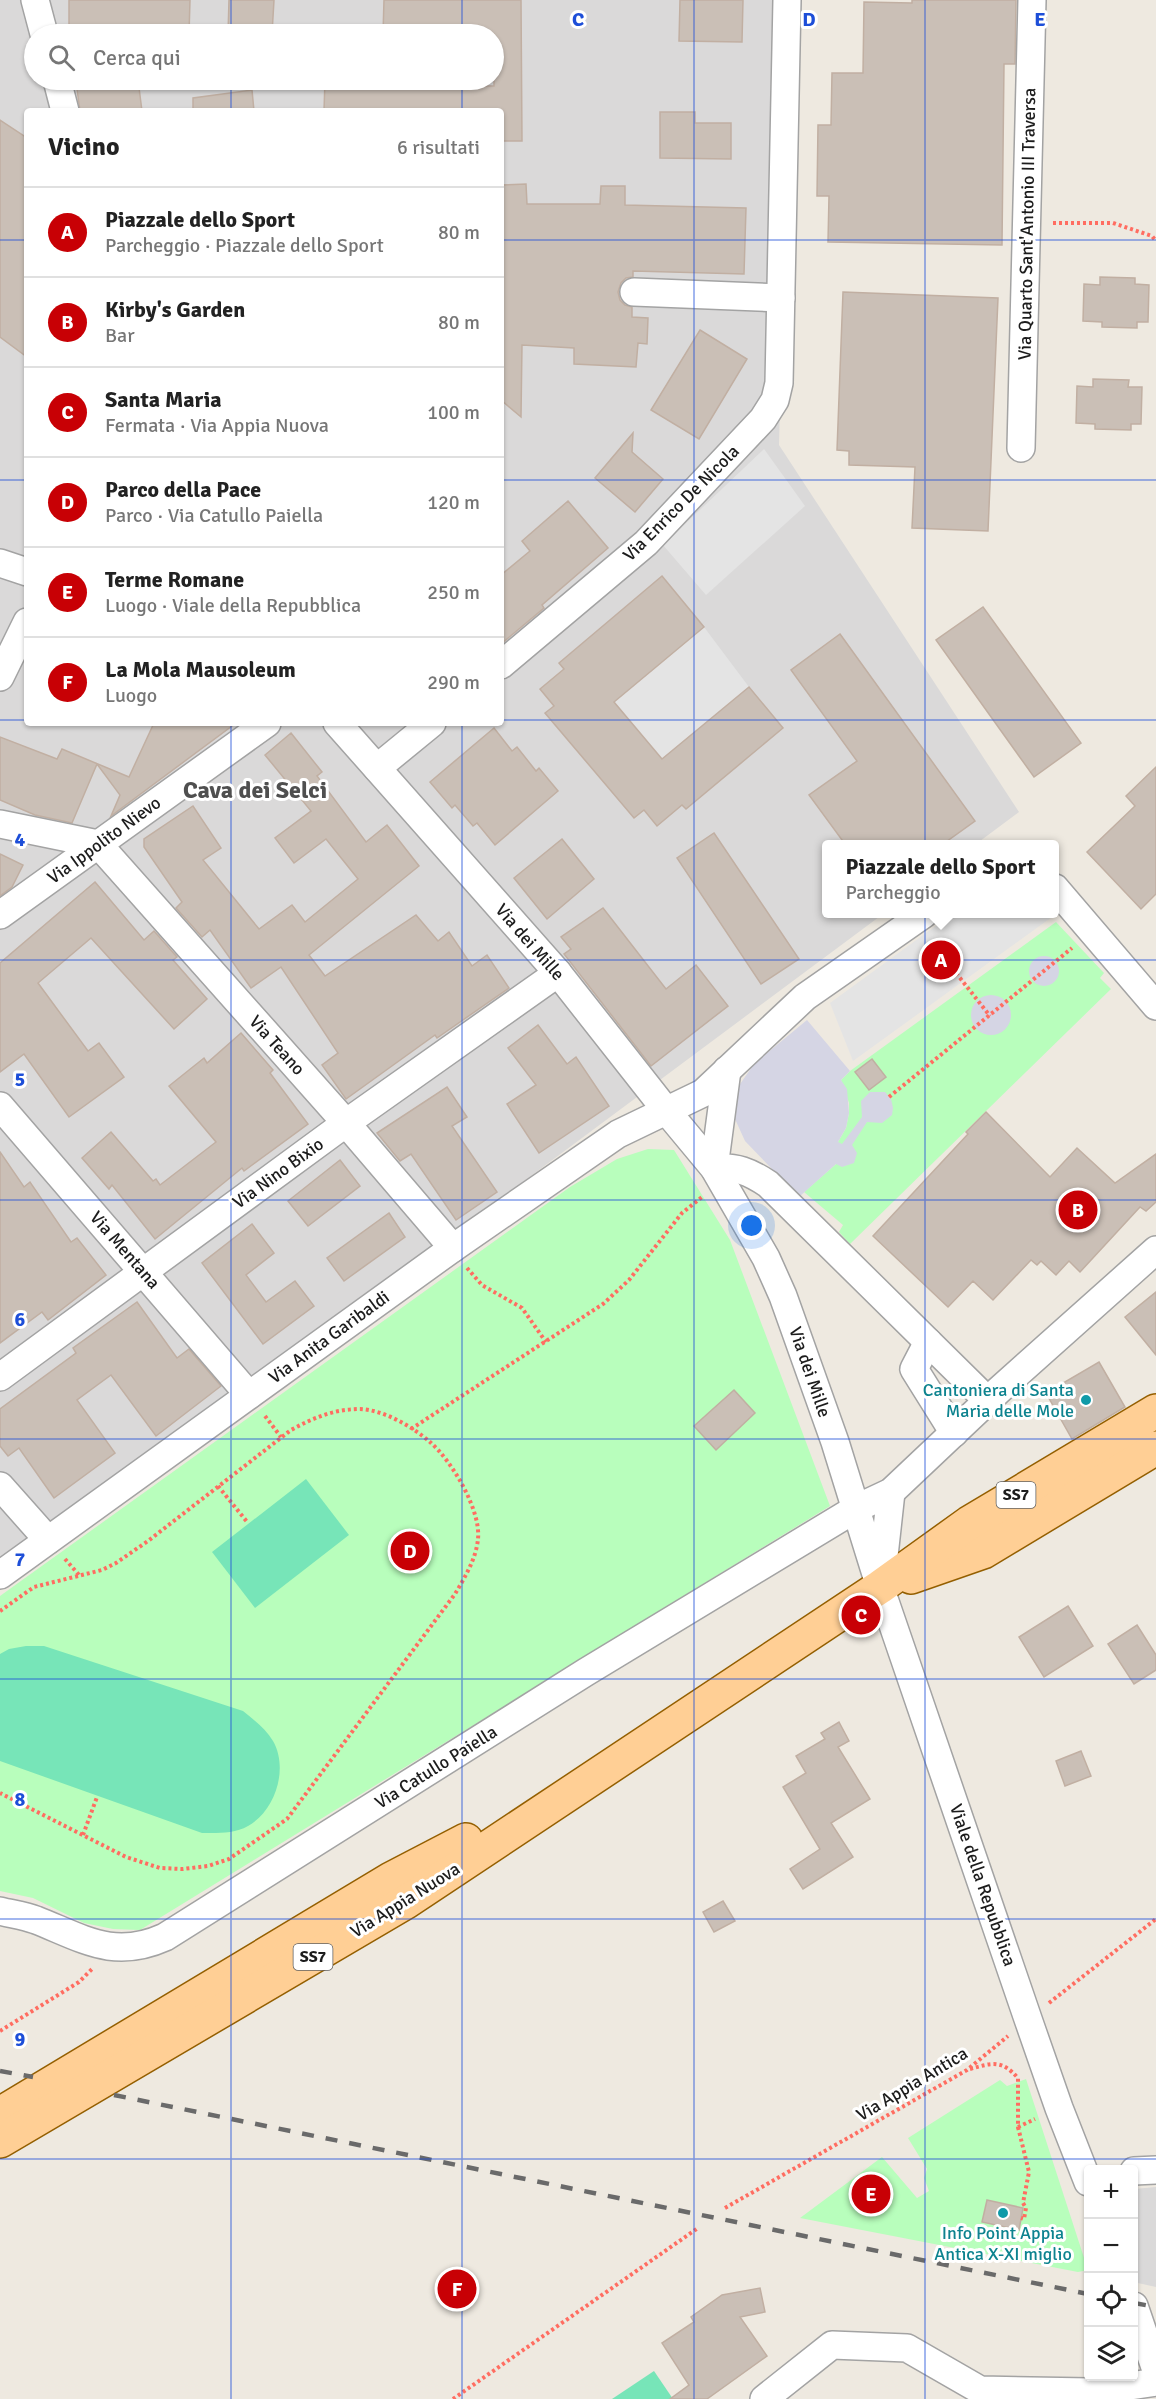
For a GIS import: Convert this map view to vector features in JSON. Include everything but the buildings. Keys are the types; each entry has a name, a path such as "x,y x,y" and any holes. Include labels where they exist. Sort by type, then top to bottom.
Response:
{"main road":[{"name":"Via Appia Nuova","path":"0,2141 406,1902 880,1587 969,1523 1156,1411"},
{"name":"Via Appia Nuova","path":"880,1587 983,1552 1156,1448"},
{"name":"Via Appia Nuova","path":"0,2114 391,1880 619,1760"}],"street":[{"path":"35,0 41,24"},
{"name":"Via Enrico De Nicola","path":"504,662 646,543 763,419 775,400 779,383 787,0"},
{"name":"Via Quarto Sant'Antonio III Traversa","path":"1022,448 1032,0"},
{"path":"60,90 64,108"},
{"path":"634,292 781,298"},
{"path":"0,564 24,571"},
{"path":"0,677 24,628"},
{"name":"Via Ippolito Nievo","path":"0,915 263,726"},
{"name":"Via dei Mille","path":"340,726 558,972 665,1110 718,1174 766,1258 783,1296 857,1508 880,1587"},
{"path":"377,768 428,726"},
{"path":"0,824 98,844"},
{"name":"Via Teano","path":"98,844 453,1248"},
{"path":"1059,893 1156,1006"},
{"name":"Via Anita Garibaldi","path":"0,1575 453,1248 618,1134 703,1092 805,997 918,918"},
{"name":"Via Nino Bixio","path":"0,1377 558,972"},
{"path":"727,1070 718,1174 735,1167 745,1170 768,1184 988,1401"},
{"name":"Via Mentana","path":"0,1106 249,1395"},
{"name":"Via Catullo Paiella","path":"0,1911 34,1920 95,1945 113,1948 149,1944 165,1937 586,1672 857,1508 891,1492 1156,1250"},
{"path":"928,1342 914,1369 954,1433"},
{"path":"0,1486 48,1540"},
{"path":"880,1587 891,1492"},
{"name":"Viale della Repubblica","path":"880,1587 1059,2108 1084,2167"},
{"path":"1138,2171 1156,2170"},
{"path":"1138,2318 1156,2370"},
{"path":"764,2399 832,2345 907,2348 980,2390 1090,2392 1156,2382"}],"path":[{"path":"1027,223 1113,223 1152,236 1156,241"},
{"path":"889,1097 1092,932"},
{"path":"945,959 990,1016"},
{"path":"411,1430 603,1304 629,1280 682,1213 718,1174"},
{"path":"471,1272 495,1294 508,1298 522,1308 546,1342"},
{"path":"0,1611 34,1587 102,1570 116,1563 148,1541 291,1430 316,1417 336,1411 362,1409 388,1416 430,1442 463,1487 478,1525 476,1551 469,1570 455,1594 287,1819 229,1859 208,1866 183,1869 160,1868 142,1863 0,1794"},
{"path":"218,1486 248,1523"},
{"path":"83,1835 97,1797"},
{"name":"Via Appia Antica","path":"724,2208 967,2070 1156,1919"},
{"path":"0,2031 79,1982 113,1948"},
{"path":"967,2070 994,2062 1009,2068 1017,2078 1018,2127 1029,2172 1023,2203 1026,2208 1024,2219 1021,2218"},
{"path":"1018,2127 1059,2108"},
{"path":"453,2399 698,2228"}],"shaded area":[{"path":"0,0 790,0 779,445 1019,812 981,840 822,840 822,918 878,918 230,1400 0,1564"},
{"path":"764,449 805,506 706,595 663,545"},
{"path":"704,627 749,687 662,759 614,702"},
{"path":"947,918 1051,918 853,1061 830,1003"},
{"path":"1044,956 1055,960 1059,971 1055,982 1044,986 1033,982 1029,971 1033,960"},
{"path":"991,995 1005,1001 1011,1015 1005,1029 991,1035 977,1029 971,1015 977,1001"},
{"path":"807,1020 850,1071 841,1080 847,1089 849,1113 846,1128 838,1142 842,1144 862,1117 861,1101 870,1092 885,1092 891,1099 893,1108 892,1115 882,1123 867,1122 852,1145 857,1153 854,1163 842,1167 836,1164 799,1197 745,1141 735,1119 735,1108 738,1087 754,1064"},
{"path":"1156,2187 1156,2287 1138,2283 1138,2189"}],"green space":[{"path":"1056,922 1104,973 1100,978 1111,989 850,1244 839,1232 843,1225 804,1192 836,1164 838,1142 846,1128 849,1113 849,1103 841,1080 850,1071"},
{"path":"648,1149 674,1150 730,1240 830,1506 140,1930 113,1929 84,1923 33,1898 0,1891 0,1596 570,1187 617,1159"},
{"path":"306,1479 349,1535 255,1608 212,1552"},
{"path":"44,1646 243,1711 267,1733 278,1752 280,1764 277,1788 266,1810 243,1829 202,1833 0,1761 0,1654 9,1649"},
{"path":"1026,2079 1084,2258 1084,2271 1078,2272 800,2218 882,2157 917,2198 929,2191 924,2178 927,2169 908,2138 1000,2080 1007,2086"},
{"path":"654,2371 673,2399 612,2399"}],"railway":[{"path":"0,2071 33,2077"},
{"path":"114,2095 1084,2293"},
{"path":"1138,2304 1156,2307"}],"place":[{"name":"Piazzale dello Sport","path":"941,960"},
{"name":"Kirby's Garden","path":"1078,1210"},
{"name":"Cantoniera di Santa Maria delle Mole","path":"1086,1400"},
{"name":"Parco della Pace","path":"410,1551"},
{"name":"Santa Maria","path":"861,1615"},
{"name":"Terme Romane","path":"871,2194"},
{"name":"Info Point Appia Antica X-XI miglio","path":"1003,2213"},
{"name":"La Mola Mausoleum","path":"457,2289"}],"district":[{"name":"Cava dei Selci","path":"255,790"}]}
